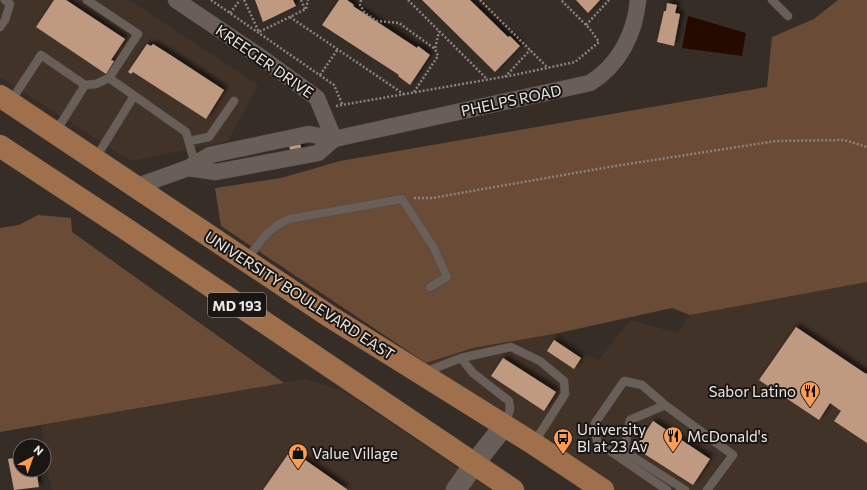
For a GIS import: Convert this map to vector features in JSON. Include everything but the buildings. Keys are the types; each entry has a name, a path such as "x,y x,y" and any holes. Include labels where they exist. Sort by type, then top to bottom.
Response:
{"main road":[{"name":"UNIVERSITY BOULEVARD EAST","path":"5,100 329,316 534,444 603,490"},
{"name":"MD 193","path":"0,146 126,229 513,490"}],"street":[{"name":"KREEGER DRIVE","path":"176,0 262,58 317,98 334,138"},
{"name":"PHELPS ROAD","path":"135,187 192,166 210,155 309,134 334,138 590,83 602,76 621,54 632,28 638,0"},
{"path":"456,490 504,426"}],"lane":[{"path":"0,27 5,20 10,4 5,0"},
{"path":"5,100 41,55 85,85 96,84 108,78 138,34 87,0"},
{"path":"772,0 788,16"},
{"path":"108,78 186,132 190,141 192,166"},
{"path":"55,134 85,85"},
{"path":"94,160 134,96"},
{"path":"190,141 209,137 234,101"},
{"path":"247,261 263,236 276,225 289,219 402,199 434,248 447,277 430,287"},
{"path":"422,373 461,358 510,347 540,361 564,381 565,394 534,444"},
{"path":"461,358 474,373 509,401 510,409 504,426"},
{"path":"668,490 598,442 595,423 624,381 642,385 665,405 733,454 707,490"},
{"path":"665,405 630,420 624,451 684,490"}],"path":[{"path":"210,0 259,32 334,85 342,104"},
{"path":"230,13 240,0"},
{"path":"244,0 259,32"},
{"path":"301,0 306,9"},
{"path":"306,9 308,0"},
{"path":"361,0 360,4 365,13 377,21 399,22 435,49 438,56 413,93"},
{"path":"408,0 487,79"},
{"path":"480,0 548,68"},
{"path":"331,108 342,104 406,95 487,79 505,77 575,62 599,42 586,25 561,0"},
{"path":"586,25 609,0"},
{"path":"259,32 306,9"},
{"path":"290,17 406,95"},
{"path":"435,49 439,30"},
{"path":"320,75 338,49"},
{"path":"505,77 530,50"},
{"path":"402,199 432,198 615,166 776,142 844,140 867,147"}],"shaded area":[{"path":"0,0 130,0 258,85 228,141 131,161 0,77"},
{"path":"838,0 867,0 867,282 690,315 672,308 554,334 473,348 426,363 221,226 215,188 281,178 340,161 767,87 772,37 814,19"},
{"path":"688,16 746,33 742,56 682,48"},
{"path":"38,215 71,218 72,232 284,383 0,432 0,228 19,225"},
{"path":"867,281 867,490 615,490 426,363 473,348 554,334 598,361 630,320 677,333 690,315"},
{"path":"305,379 343,391 491,490 51,490 49,478 52,478 52,438 43,438 41,425"}],"place":[{"name":"Sabor Latino","path":"810,408"},
{"name":"McDonald's","path":"673,453"},
{"name":"University Bl at 23 Av","path":"563,455"},
{"name":"Value Village","path":"298,470"}]}
